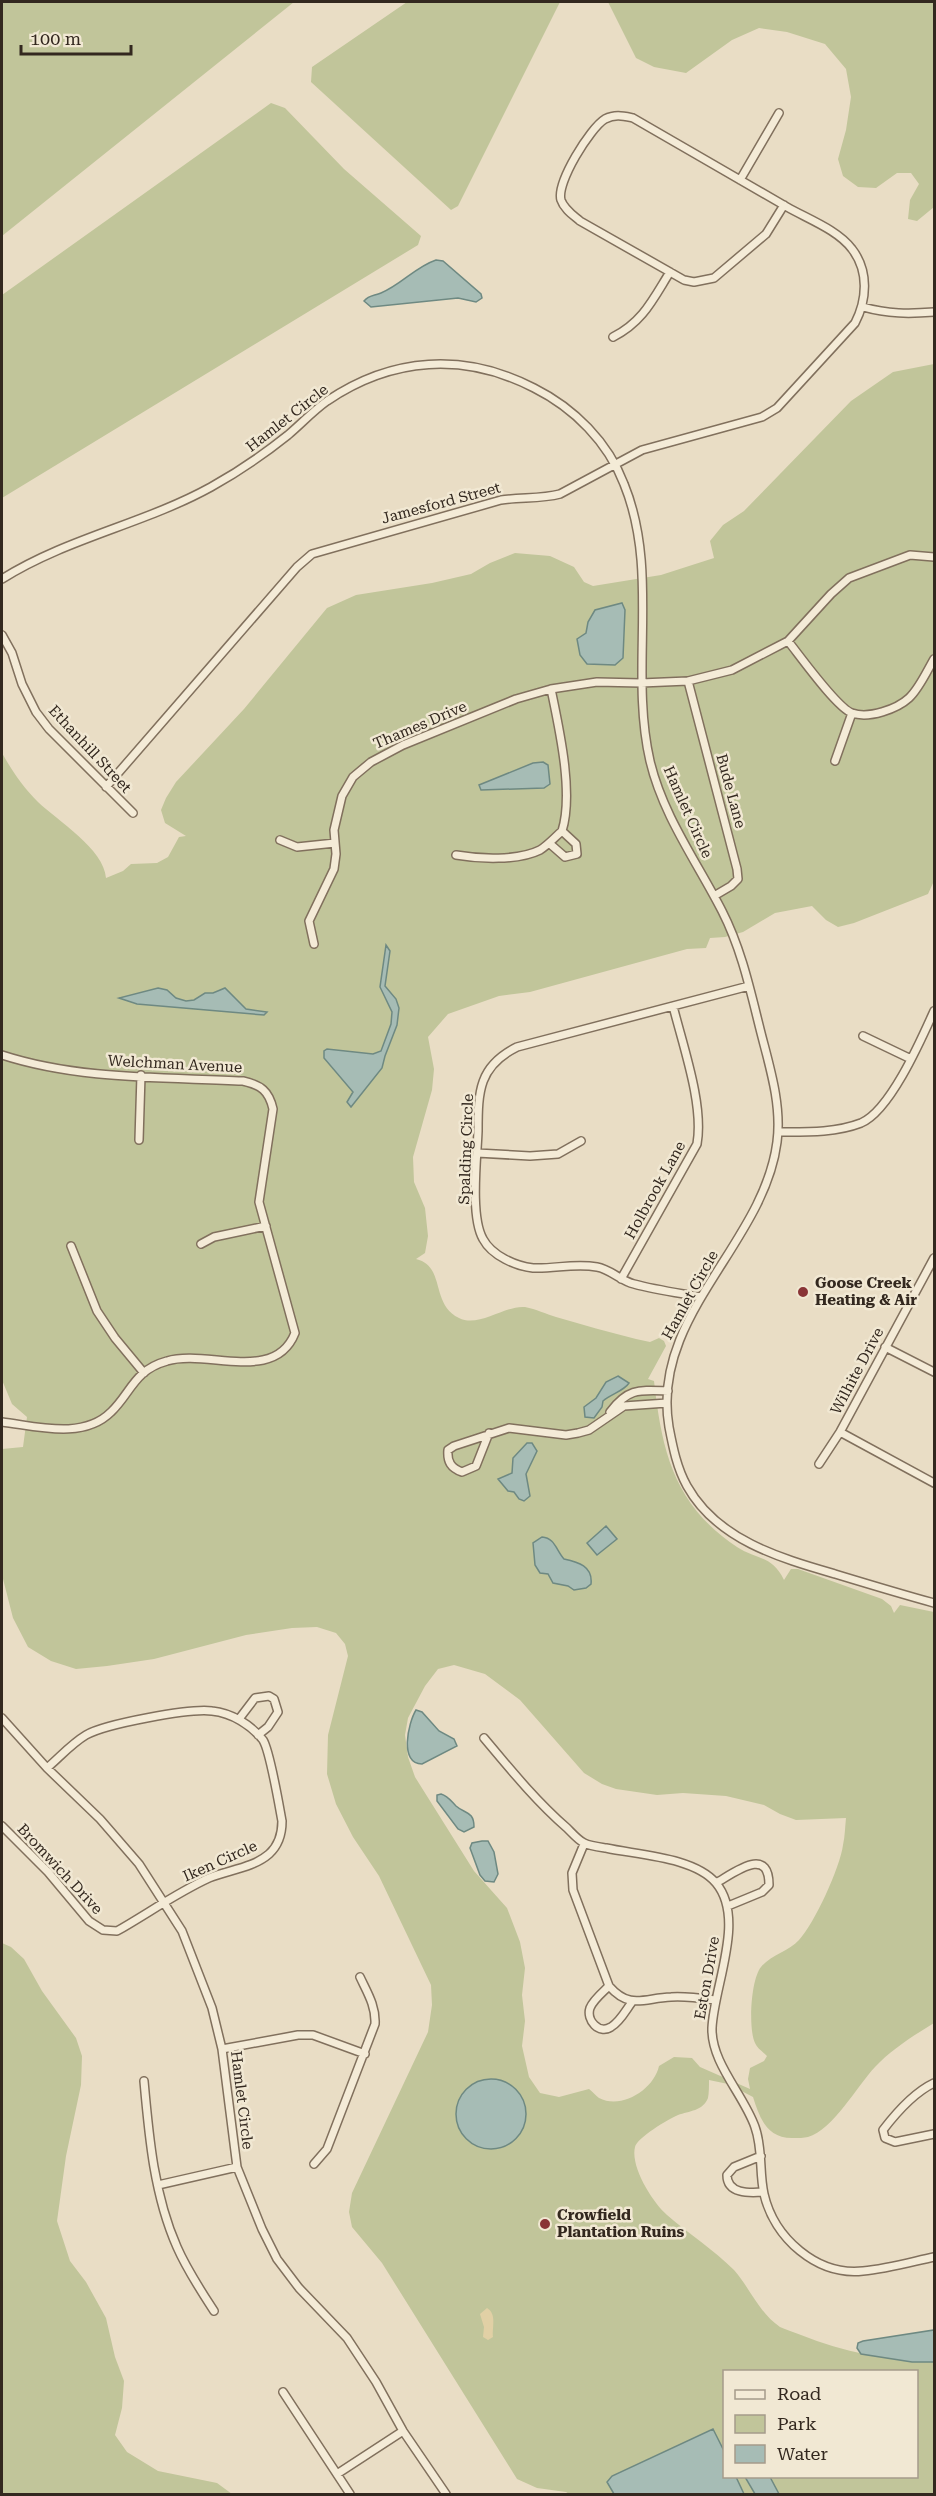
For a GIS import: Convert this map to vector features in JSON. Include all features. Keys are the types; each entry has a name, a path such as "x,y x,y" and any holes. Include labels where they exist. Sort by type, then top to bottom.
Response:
{"street":[{"path":"740,180 779,113"},
{"path":"784,206 766,234 714,278 694,282 684,280 569,212 561,201 562,183 596,126 614,116 633,118 841,238 853,250 864,281 863,307 886,314 934,312"},
{"path":"613,337 629,329 639,320 670,272"},
{"name":"Jamesford Street","path":"106,786 297,567 312,554 501,500 521,497 546,498 560,494 614,464 661,444 762,417 777,408 855,323 863,307"},
{"name":"Hamlet Circle","path":"2,579 69,544 160,512 207,489 256,460 325,403 360,382 400,369 424,365 460,364 499,371 540,390 576,416 607,450 624,481 638,524 642,584 641,683 649,752 660,791 689,853 724,913 742,957 775,1095 778,1131 772,1170 753,1209 701,1297 676,1345 667,1403 674,1455 686,1485 703,1510 738,1537 774,1556 934,1603"},
{"path":"934,557 910,555 849,578 831,594 788,641 839,704 852,713 873,714 892,708 909,698 934,659"},
{"name":"Ethanhill Street","path":"2,635 12,653 22,684 36,712 49,729 133,813"},
{"name":"Thames Drive","path":"314,944 309,921 334,869 334,830 342,796 353,777 370,762 403,745 507,703 551,688 597,682 688,681 732,670 788,641"},
{"name":"Bude Lane","path":"688,681 737,869 738,879 714,896"},
{"path":"456,855 480,859 521,855 540,850 562,831 566,803 563,764 551,688"},
{"path":"835,761 852,713"},
{"path":"549,843 566,857 577,854 576,844 562,831"},
{"path":"280,840 297,847 335,843"},
{"name":"Spalding Circle","path":"701,1297 633,1284 600,1267 565,1264 533,1268 515,1264 499,1255 483,1240 478,1217 476,1185 482,1079 490,1065 502,1054 517,1047 749,986"},
{"name":"Holbrook Lane","path":"621,1279 697,1144 700,1128 698,1110 673,1006"},
{"path":"778,1131 813,1132 863,1122 882,1107 911,1059 934,1011"},
{"path":"863,1036 911,1059"},
{"name":"Welchman Avenue","path":"2,1055 34,1066 141,1076 243,1081 257,1084 266,1090 273,1109 259,1202 295,1333 285,1352 263,1361 167,1360 144,1373 131,1384 111,1412 90,1425 57,1429 2,1422"},
{"path":"140,1140 141,1076"},
{"path":"477,1153 530,1156 558,1154 581,1141"},
{"path":"201,1244 214,1237 266,1226"},
{"path":"71,1246 97,1311 115,1338 144,1373"},
{"name":"Wilhite Drive","path":"819,1464 840,1432 933,1263"},
{"path":"885,1347 934,1372"},
{"path":"607,1417 620,1399 627,1394 636,1391 668,1391"},
{"path":"489,1433 476,1466 462,1472 454,1469 447,1457 448,1450 489,1433 509,1428 566,1435 589,1430 624,1406 667,1403"},
{"path":"840,1432 934,1483"},
{"path":"239,1719 255,1698 269,1696 274,1699 278,1712 258,1735"},
{"name":"Iken Circle","path":"47,1768 78,1741 105,1728 192,1711 212,1710 239,1719 258,1735 264,1742 282,1821 282,1832 278,1844 258,1861 210,1878 165,1904"},
{"name":"Hamlet Circle","path":"2,1718 47,1768 100,1819 139,1864 182,1931 212,2008 222,2049 237,2167 249,2201 277,2259 299,2288 347,2338 376,2382 403,2431 446,2494"},
{"path":"484,1738 546,1810 584,1844 684,1862 716,1882 752,1863 760,1864 765,1868 769,1877 769,1885 762,1892 728,1906"},
{"name":"Bromwich Drive","path":"2,1826 48,1872 89,1921 103,1930 117,1931 165,1904"},
{"path":"584,1844 572,1873 573,1890 609,1986 618,1997 632,2002 669,1997 715,2000"},
{"name":"Eston Drive","path":"716,1882 728,1906 730,1924 715,2000 712,2031 716,2052 744,2101 752,2120 760,2156 764,2192 776,2223 791,2245 816,2261 838,2269 861,2271 934,2257"},
{"path":"314,2164 327,2149 375,2024 375,2013 360,1977"},
{"path":"609,1986 591,2005 589,2013 596,2028 604,2030 610,2028 632,2002"},
{"path":"222,2049 298,2036 313,2036 365,2054"},
{"path":"144,2081 149,2137 166,2217 177,2247 193,2279 214,2311"},
{"path":"934,2083 926,2087 882,2130 885,2138 895,2142 934,2134"},
{"path":"760,2156 734,2167 727,2175 727,2180 733,2188 744,2192 764,2192"},
{"path":"158,2185 237,2167"},
{"path":"283,2392 350,2494"},
{"path":"337,2474 403,2431"}],"green space":[{"path":"2,2 294,2 2,236"},
{"path":"407,2 560,2 458,206 451,210 311,82 312,67"},
{"path":"608,2 934,2 934,207 917,221 908,219 910,200 919,184 911,173 897,173 876,188 858,187 843,176 838,159 846,130 851,97 846,69 825,44 787,32 759,28 732,40 686,73 654,67 636,58"},
{"path":"271,103 285,108 344,169 421,236 418,245 2,498 2,295"},
{"path":"934,364 934,881 928,894 838,927 826,920 812,906 775,913 743,932 710,938 706,948 687,949 530,992 499,996 448,1014 428,1037 434,1069 432,1090 413,1157 414,1182 425,1208 428,1236 425,1253 416,1259 431,1269 444,1304 459,1318 475,1320 509,1309 525,1307 636,1339 650,1342 659,1338 664,1341 666,1346 648,1379 654,1381 661,1431 667,1454 685,1495 716,1531 737,1547 769,1562 784,1580 791,1569 798,1569 882,1599 891,1606 894,1613 900,1605 934,1612 934,2023 882,2060 835,2117 817,2133 808,2137 794,2138 777,2135 762,2120 753,2097 728,2084 709,2080 708,2098 703,2106 673,2117 654,2129 637,2143 634,2155 644,2184 661,2209 734,2270 760,2308 780,2327 850,2351 883,2358 934,2362 934,2494 569,2494 537,2488 517,2479 382,2263 352,2227 349,2212 352,2193 428,2032 432,2005 431,1985 379,1876 353,1837 336,1804 327,1774 328,1735 348,1656 345,1644 336,1633 317,1627 292,1628 246,1635 154,1659 76,1669 51,1661 28,1647 13,1618 2,1575 2,1449 23,1447 27,1417 12,1404 2,1380 2,753 18,779 33,796 89,846 103,867 106,878 123,871 131,864 157,863 168,857 179,837 186,836 165,823 161,810 176,782 244,709 327,608 356,595 432,583 471,574 515,553 550,556 574,567 584,582 593,586 661,575 714,558 710,541 723,525 744,511 851,401 893,372","holes":["454,1665 485,1674 520,1700 584,1773 602,1784 616,1789 657,1795 683,1793 726,1796 764,1805 796,1820 846,1818 841,1855 826,1895 812,1922 799,1940 765,1963 758,1973 753,1992 751,2016 753,2036 756,2045 767,2056 764,2061 750,2068 748,2079 750,2089 700,2067 692,2058 674,2057 659,2066 651,2082 644,2089 636,2095 617,2101 599,2098 589,2089 559,2097 540,2093 529,2077 522,2046 525,2021 522,1995 525,1968 520,1942 507,1908 474,1871 415,1777 408,1757 405,1735 408,1718 425,1686 438,1669"]},
{"path":"2,1943 11,1947 24,1959 42,1991 76,2038 82,2056 81,2085 66,2156 57,2221 70,2261 86,2282 106,2318 115,2357 124,2381 122,2408 115,2435 127,2452 158,2471 217,2483 232,2494 2,2494"}],"sand":[{"path":"487,2308 492,2314 493,2321 493,2337 488,2340 483,2337 484,2327 480,2314"}],"water":[{"path":"436,260 443,261 481,294 482,298 476,302 458,298 371,307 364,301 388,290 421,267"},
{"path":"622,603 625,610 623,658 615,665 587,664 580,655 577,639 586,633 588,622 595,610"},
{"path":"543,762 548,765 550,784 544,788 481,790 479,785 533,763"},
{"path":"386,945 390,951 385,986 396,999 399,1008 397,1025 382,1068 351,1107 347,1102 353,1092 324,1058 324,1051 327,1049 373,1054 381,1051 391,1024 392,1012 380,987"},
{"path":"158,988 167,990 176,998 186,1001 225,988 246,1009 267,1012 264,1015 137,1004 119,998"},
{"path":"618,1376 629,1383 603,1401 602,1407 594,1418 585,1417 584,1407 596,1398 606,1382"},
{"path":"527,1443 532,1443 537,1451 526,1474 530,1496 524,1501 519,1499 514,1492 508,1491 498,1479 512,1473 513,1458"},
{"path":"606,1526 617,1539 597,1555 587,1543"},
{"path":"542,1537 553,1542 564,1559 584,1566 590,1573 591,1584 586,1588 574,1590 568,1586 553,1583 548,1574 540,1573 535,1565 533,1543"},
{"path":"416,1710 422,1712 439,1731 454,1739 457,1746 422,1764 415,1762 410,1757 407,1742 410,1724"},
{"path":"441,1794 471,1815 474,1827 464,1832 458,1829 437,1801 437,1795"},
{"path":"488,1841 494,1852 498,1874 494,1882 485,1881 480,1875 470,1848 472,1843"},
{"path":"491,2079 504,2082 516,2089 523,2101 526,2114 523,2127 516,2139 504,2146 491,2149 478,2146 466,2139 459,2127 456,2114 459,2101 466,2089 478,2082"},
{"path":"934,2330 934,2362 912,2362 861,2354 857,2348 858,2343 863,2341"},
{"path":"713,2429 723,2449 723,2478 736,2478 744,2494 614,2494 607,2482 612,2476"},
{"path":"746,2478 771,2478 779,2494 755,2494"}],"place":[{"name":"Goose Creek Heating & Air","path":"803,1292"},
{"name":"Crowfield Plantation Ruins","path":"545,2224"}]}
